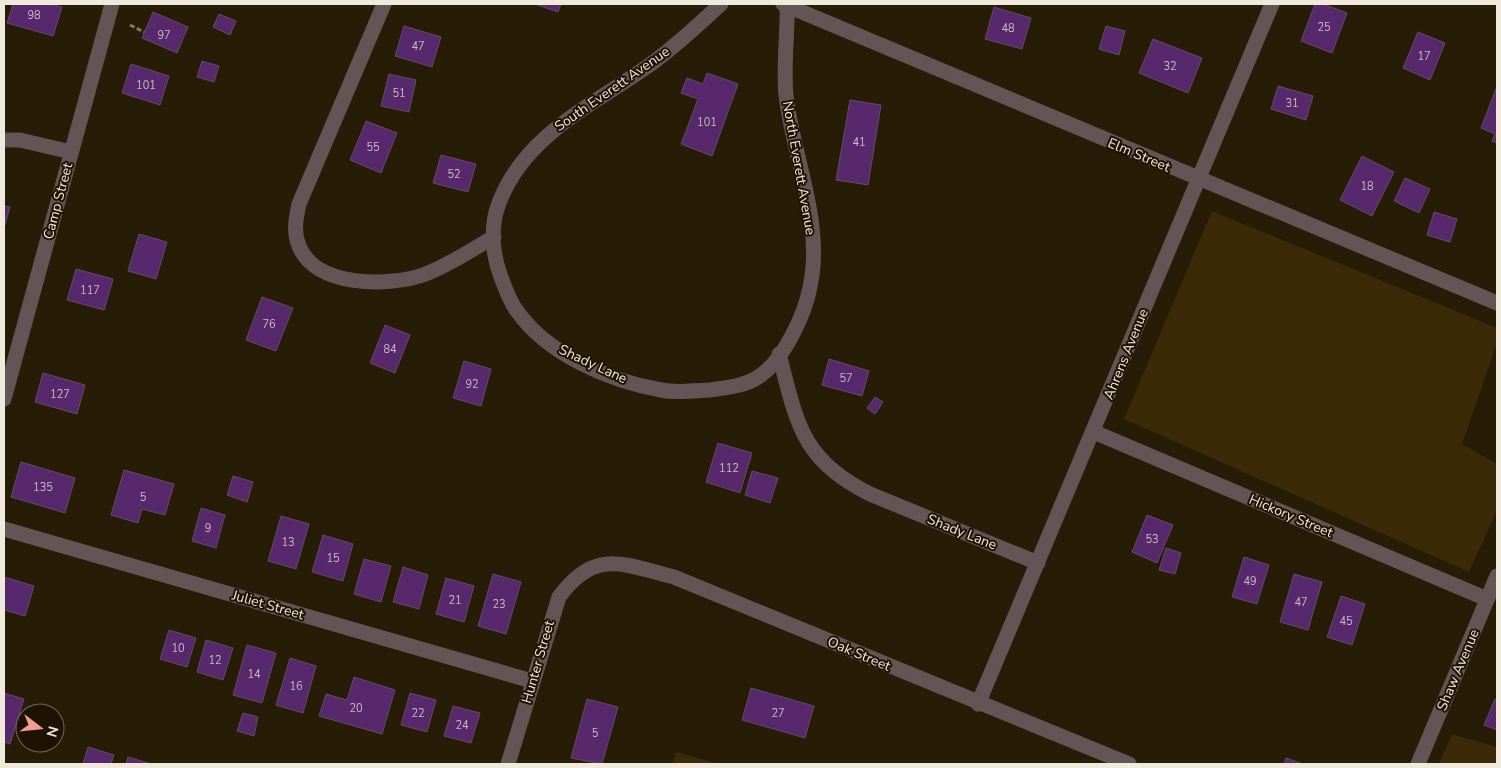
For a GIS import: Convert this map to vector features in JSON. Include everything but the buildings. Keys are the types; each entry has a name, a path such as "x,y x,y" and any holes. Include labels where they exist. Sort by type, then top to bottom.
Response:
{"street":[{"name":"Camp Street","path":"4,399 112,4"},
{"path":"384,4 299,204 295,230 298,245 307,260 324,272 346,280 396,281 423,275 494,237"},
{"name":"South Everett Avenue","path":"494,237 499,204 507,186 526,156 566,120 654,62 721,4"},
{"name":"Elm Street","path":"786,4 1198,180 1497,303"},
{"name":"North Everett Avenue","path":"779,354 790,339 805,307 811,284 813,260 812,227 786,95 786,4"},
{"name":"Ahrens Avenue","path":"978,704 1094,432 1272,4"},
{"path":"4,140 20,140 72,152"},
{"name":"Shady Lane","path":"494,237 493,246 497,266 516,310 552,346 611,376 663,390 687,392 718,389 743,384 762,375 779,354"},
{"name":"Shady Lane","path":"779,354 795,416 806,442 823,463 846,482 870,494 1038,563"},
{"name":"Hickory Street","path":"1094,432 1488,599"},
{"name":"Juliet Street","path":"4,529 532,681"},
{"name":"Oak Street","path":"585,569 601,564 621,564 674,577 978,704 1129,764"},
{"name":"Hunter Street","path":"508,764 559,597 572,580 585,569"},
{"name":"Shaw Avenue","path":"1418,764 1497,576"}],"path":[{"path":"130,24 144,32"}],"shaded area":[{"path":"1212,211 1497,328 1497,343 1462,444 1497,464 1497,511 1469,572 1124,419"},
{"path":"1452,734 1497,747 1497,764 1439,764"},
{"path":"676,752 719,764 672,764"}]}
